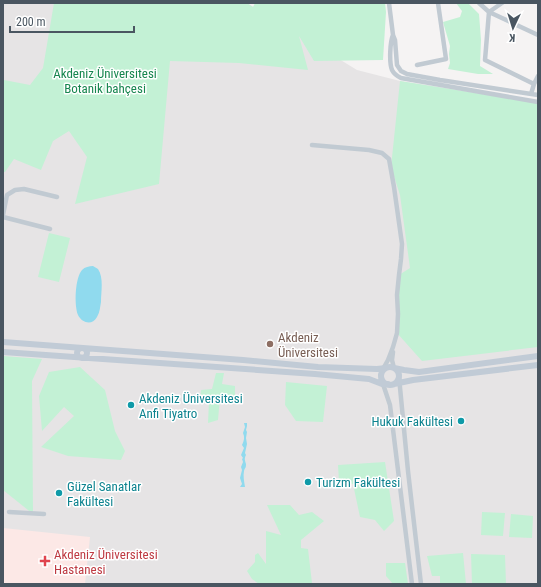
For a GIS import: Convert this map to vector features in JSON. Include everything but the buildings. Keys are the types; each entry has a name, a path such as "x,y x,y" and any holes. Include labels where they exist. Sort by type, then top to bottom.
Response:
{"street":[{"path":"388,3 395,40 398,67 404,73 538,95"},
{"path":"417,65 446,59 438,3"},
{"path":"479,3 489,12 538,35"},
{"path":"489,12 502,3"},
{"path":"489,12 485,60 534,84"},
{"path":"393,35 391,40 391,65 393,71 398,77 538,102"},
{"path":"531,94 538,76"},
{"path":"312,145 369,150 382,153 389,159 402,244 398,282 397,333 393,347 382,372 390,382 408,471 421,584"},
{"path":"50,229 3,216 7,195 15,190 24,188 58,197"},
{"path":"3,342 318,367 377,369 391,367 419,372 538,356"},
{"path":"393,347 392,360 394,368 398,372 390,382 390,406 412,584"},
{"path":"82,348 78,349 77,353 78,356 82,358"},
{"path":"3,352 315,374 390,382 538,365"},
{"path":"9,512 44,514"}],"shaded area":[{"name":"Akdeniz Üniversitesi","path":"3,3 247,3 357,70 400,81 538,103 538,584 3,584"},
{"name":"Akdeniz Üniversitesi Hastanesi","path":"3,528 90,537 85,584 3,584"}],"green space":[{"name":"Akdeniz Üniversitesi Botanik bahçesi","path":"54,3 247,3 253,7 255,3 385,3 386,12 383,60 314,61 299,36 308,70 239,63 170,61 159,184 75,204 87,157 69,131 53,141 41,170 14,159 5,172 3,172 3,81 30,85 43,68"},
{"path":"456,3 468,3 479,14 481,40 480,66 493,74 478,74 448,69 450,63 450,46 443,22 460,17 462,11"},
{"path":"400,81 538,103 538,347 422,361 397,333 399,275 410,268 400,195 391,167"},
{"path":"49,233 70,238 59,282 38,277"},
{"path":"3,356 42,359 32,381 33,514 3,490"},
{"path":"80,367 105,390 115,431 125,451 121,460 68,456 41,447 74,416 64,407 42,431 39,396 49,372"},
{"path":"216,373 224,373 222,384 235,386 235,400 220,397 218,420 208,423 209,401 200,400 201,390 212,389"},
{"path":"286,382 327,386 323,422 296,421 285,405"},
{"path":"385,462 394,521 384,531 375,520 360,517 353,484 339,482 338,465"},
{"path":"267,505 290,505 299,515 312,512 324,521 301,540 301,548 308,549 313,584 259,584 252,579 247,571 255,562 255,555 258,553 266,564 266,531 281,535"},
{"path":"482,512 505,513 503,536 481,535"},
{"path":"511,514 533,516 532,538 509,537"},
{"path":"463,553 466,584 440,584 440,576 432,576 427,556"},
{"path":"471,554 505,555 506,584 472,584"},
{"path":"386,563 405,563 408,584 393,584 386,576"}],"water":[{"path":"93,266 98,269 101,277 101,302 95,320 92,322 84,322 78,315 77,311 77,285 82,270"},
{"path":"244,423 247,423 247,444 245,453 246,466 244,471 245,487 240,487 242,484 240,478 243,462 241,455 244,448 242,445 244,439"}],"place":[{"name":"Akdeniz Üniversitesi","path":"270,344"},
{"name":"Akdeniz Üniversitesi Anfi Tiyatro","path":"131,405"},
{"name":"Hukuk Fakültesi","path":"461,421"},
{"name":"Turizm Fakültesi","path":"308,482"},
{"name":"Güzel Sanatlar Fakültesi","path":"59,493"},
{"name":"Akdeniz Üniversitesi Hastanesi","path":"45,561"}]}
